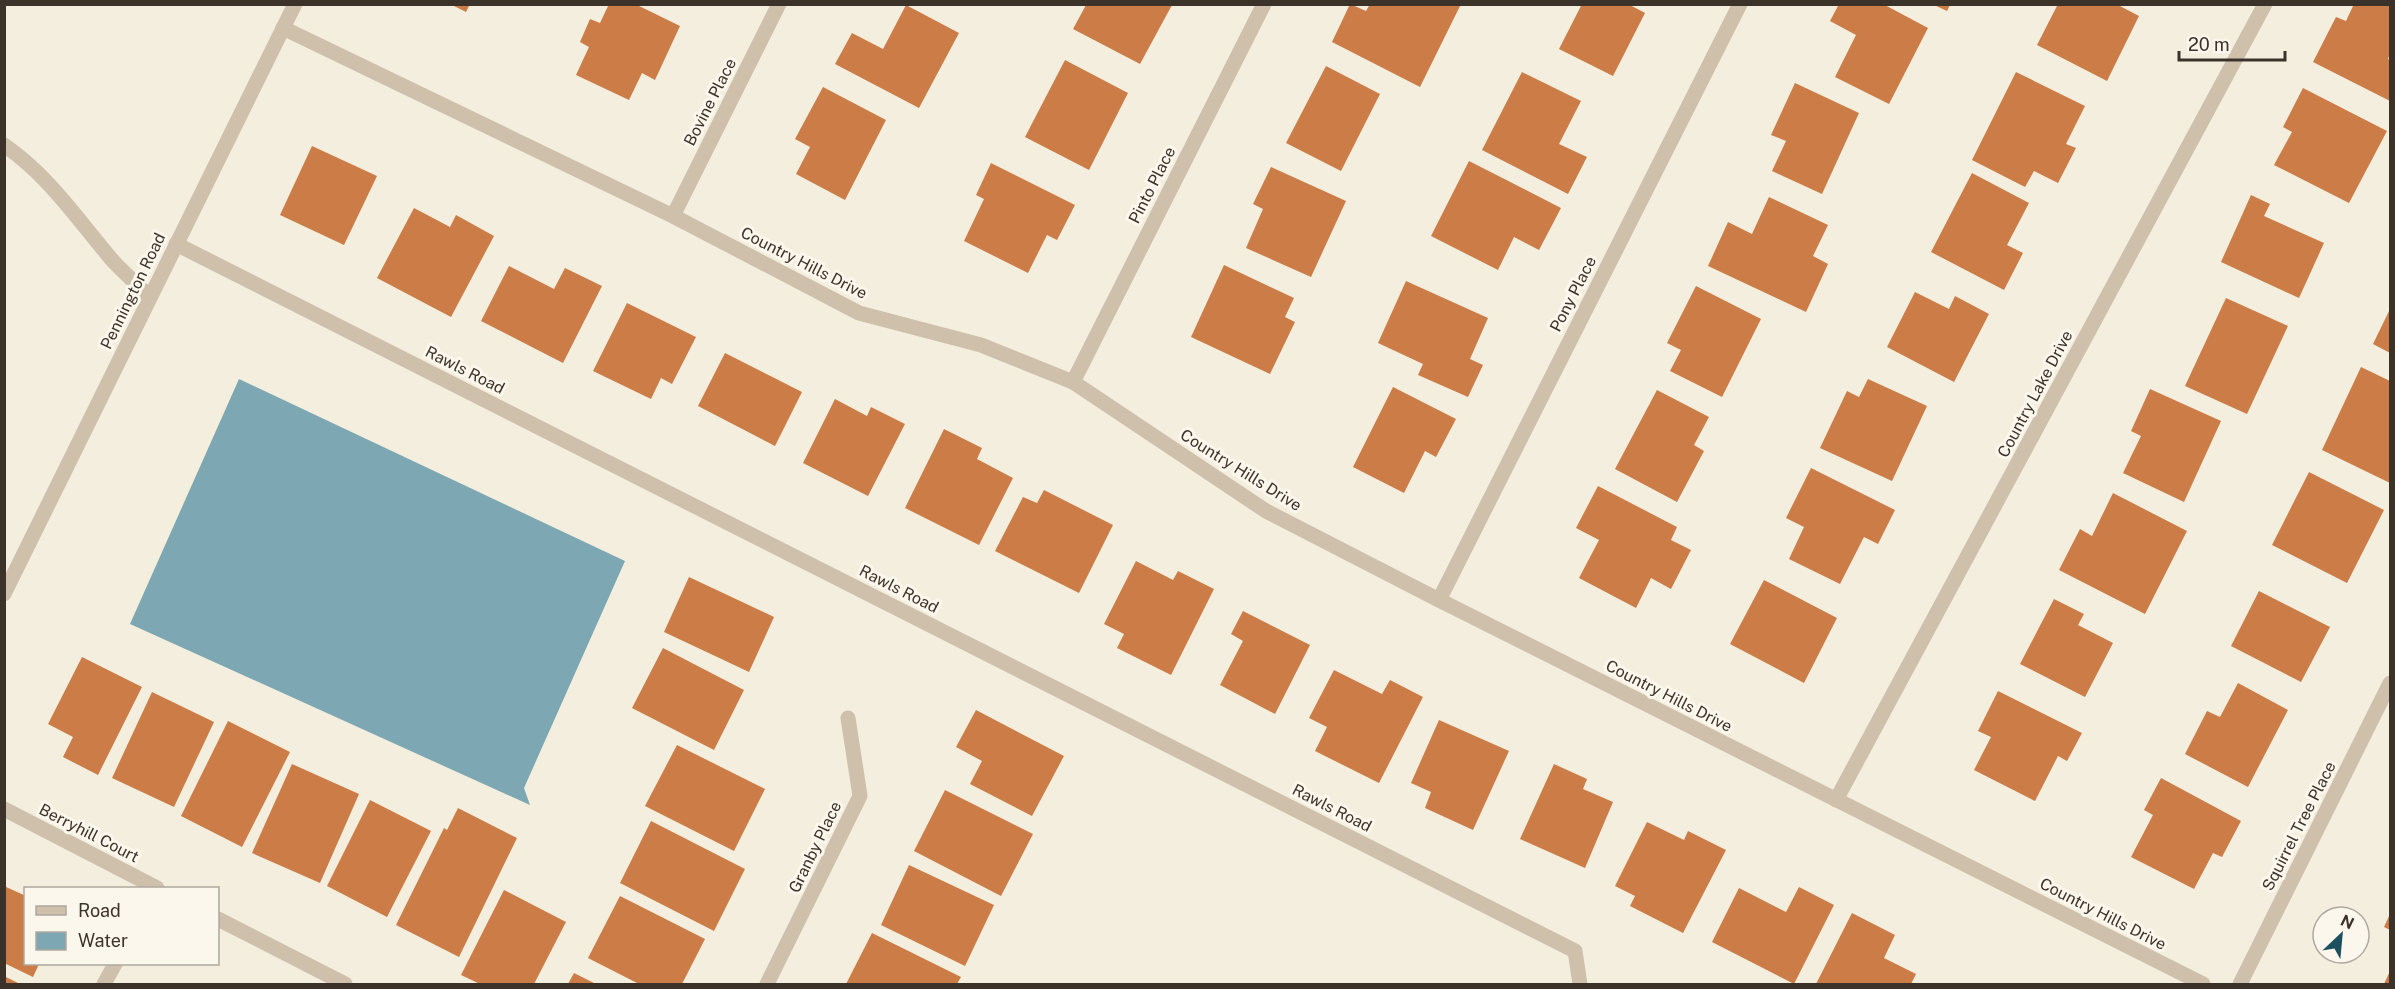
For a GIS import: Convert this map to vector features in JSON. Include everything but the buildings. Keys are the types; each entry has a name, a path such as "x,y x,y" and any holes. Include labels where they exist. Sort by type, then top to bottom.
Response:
{"street":[{"name":"Pennington Road","path":"4,594 295,4"},
{"name":"Bovine Place","path":"673,216 779,4"},
{"name":"Pinto Place","path":"1073,382 1264,4"},
{"name":"Pony Place","path":"1439,600 1740,4"},
{"name":"Country Lake Drive","path":"1836,800 2265,4"},
{"name":"Country Hills Drive","path":"283,28 673,216 860,313 981,345 1073,382 1266,510 1439,600 2203,984"},
{"path":"4,145 25,160 73,210 114,261 150,297"},
{"name":"Rawls Road","path":"176,244 1575,951 1580,984"},
{"name":"Squirrel Tree Place","path":"2240,984 2391,683"},
{"name":"Granby Place","path":"767,984 860,796 848,718"},
{"name":"Berryhill Court","path":"4,809 151,887"},
{"path":"219,920 345,984"},
{"path":"104,984 114,965"}],"water":[{"path":"239,379 625,561 524,788 530,805 130,624"}]}
